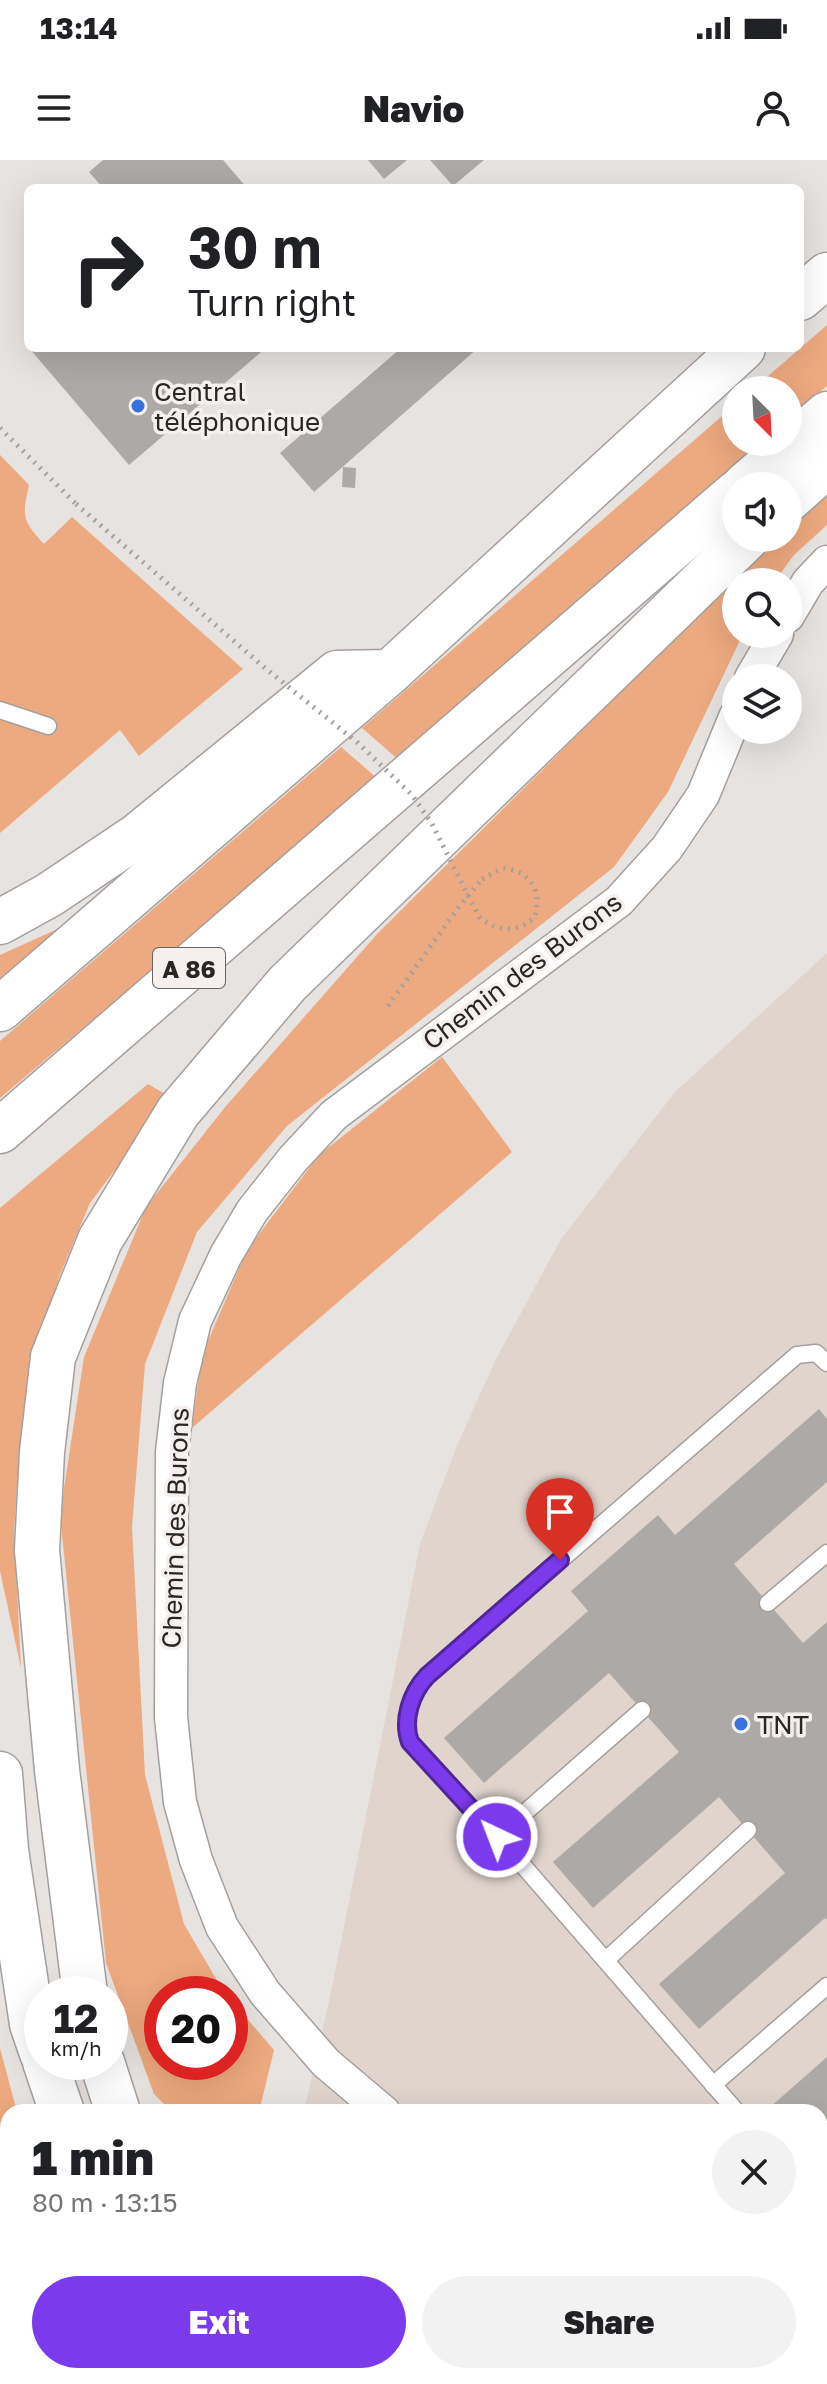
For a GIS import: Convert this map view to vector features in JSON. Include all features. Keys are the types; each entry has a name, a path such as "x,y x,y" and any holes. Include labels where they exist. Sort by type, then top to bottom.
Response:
{"highway":[{"path":"804,295 827,275"},
{"path":"0,1009 390,672 739,352"},
{"path":"760,472 827,414"},
{"path":"802,487 827,465"},
{"name":"A 86","path":"0,1131 722,505"},
{"path":"83,1976 57,1770 37,1550 42,1452 53,1357 100,1240 178,1112 287,984 733,552"},
{"path":"0,922 49,895 137,836 337,673 390,672"},
{"path":"0,1774 6,1850 25,1976"},
{"path":"51,2080 59,2104"},
{"path":"108,2080 115,2104"}],"street":[{"path":"802,592 827,562"},
{"name":"Chemin des Burons","path":"375,2104 326,2063 265,1993 222,1927 196,1860 180,1802 171,1717 172,1452 180,1383 195,1321 226,1255 252,1211 334,1115 619,901 667,848 703,795 724,744"}],"lane":[{"path":"0,710 48,726"},
{"path":"730,2104 606,1960 410,1742 405,1728 417,1687 797,1355 816,1353 827,1363"},
{"path":"768,1603 827,1553"},
{"path":"497,1837 642,1710"},
{"path":"606,1960 748,1830"},
{"path":"713,2085 827,1986"}],"path":[{"path":"0,428 76,504 265,668 358,743 412,795 431,822 479,917 490,926 514,930 525,926 534,918 538,899 535,887 521,872 502,868 481,880 458,908 388,1006"}],"shaded area":[{"path":"827,325 827,386 802,407 802,376 768,376 796,352 804,352 804,345"},
{"path":"722,416 722,456 746,456 728,472 722,472 722,477 400,761 362,728"},
{"path":"0,455 29,485 26,517 31,529 44,544 72,517 243,669 139,756 120,730 0,833"},
{"path":"827,495 827,525 802,548 802,516"},
{"path":"762,552 797,552 784,568 746,568"},
{"path":"722,592 722,648 736,648 729,664 722,664 722,678 668,792 614,867 287,1126 197,1232 145,1364 132,1527 145,1775 184,1924 214,1976 144,1976 144,2067 128,2023 128,1976 111,1976 106,1963 60,1515 84,1357 146,1207 226,1106 378,933"},
{"path":"341,747 378,779 0,1098 0,1041"},
{"path":"64,926 0,978 0,955"},
{"path":"827,953 827,2104 306,2104 420,1544 456,1448 495,1361 561,1239 675,1092"},
{"path":"442,1057 512,1152 192,1428 202,1355 247,1250 319,1155"},
{"path":"148,1084 170,1097 90,1203 59,1277 20,1442 14,1531 21,1668 0,1571 0,1208"},
{"path":"248,2020 274,2050 261,2104 164,2104 154,2094 149,2080 248,2080"},
{"path":"0,2048 15,2104 0,2104"}],"building":[{"path":"103,160 223,160 244,184 100,184 89,172"},
{"path":"368,160 407,160 384,179"},
{"path":"430,160 484,160 455,184 451,184"},
{"name":"Central téléphonique","path":"32,352 261,352 129,465"},
{"path":"396,352 473,352 314,492 280,453"},
{"path":"343,467 356,468 355,488 342,487"},
{"name":"TNT","path":"819,1409 827,1419 827,1482 734,1564 803,1643 827,1622 827,1920 825,1918 699,2029 659,1984 785,1873 719,1797 593,1908 553,1862 679,1752 609,1673 484,1783 444,1738 588,1611 571,1591 658,1515 675,1535"},
{"path":"827,2057 827,2104 774,2104"}],"place":[{"name":"Central téléphonique","path":"138,406"},
{"name":"TNT","path":"741,1724"}],"route":[{"path":"497,1837 410,1742 405,1728 417,1687 427,1676 560,1560"}]}
